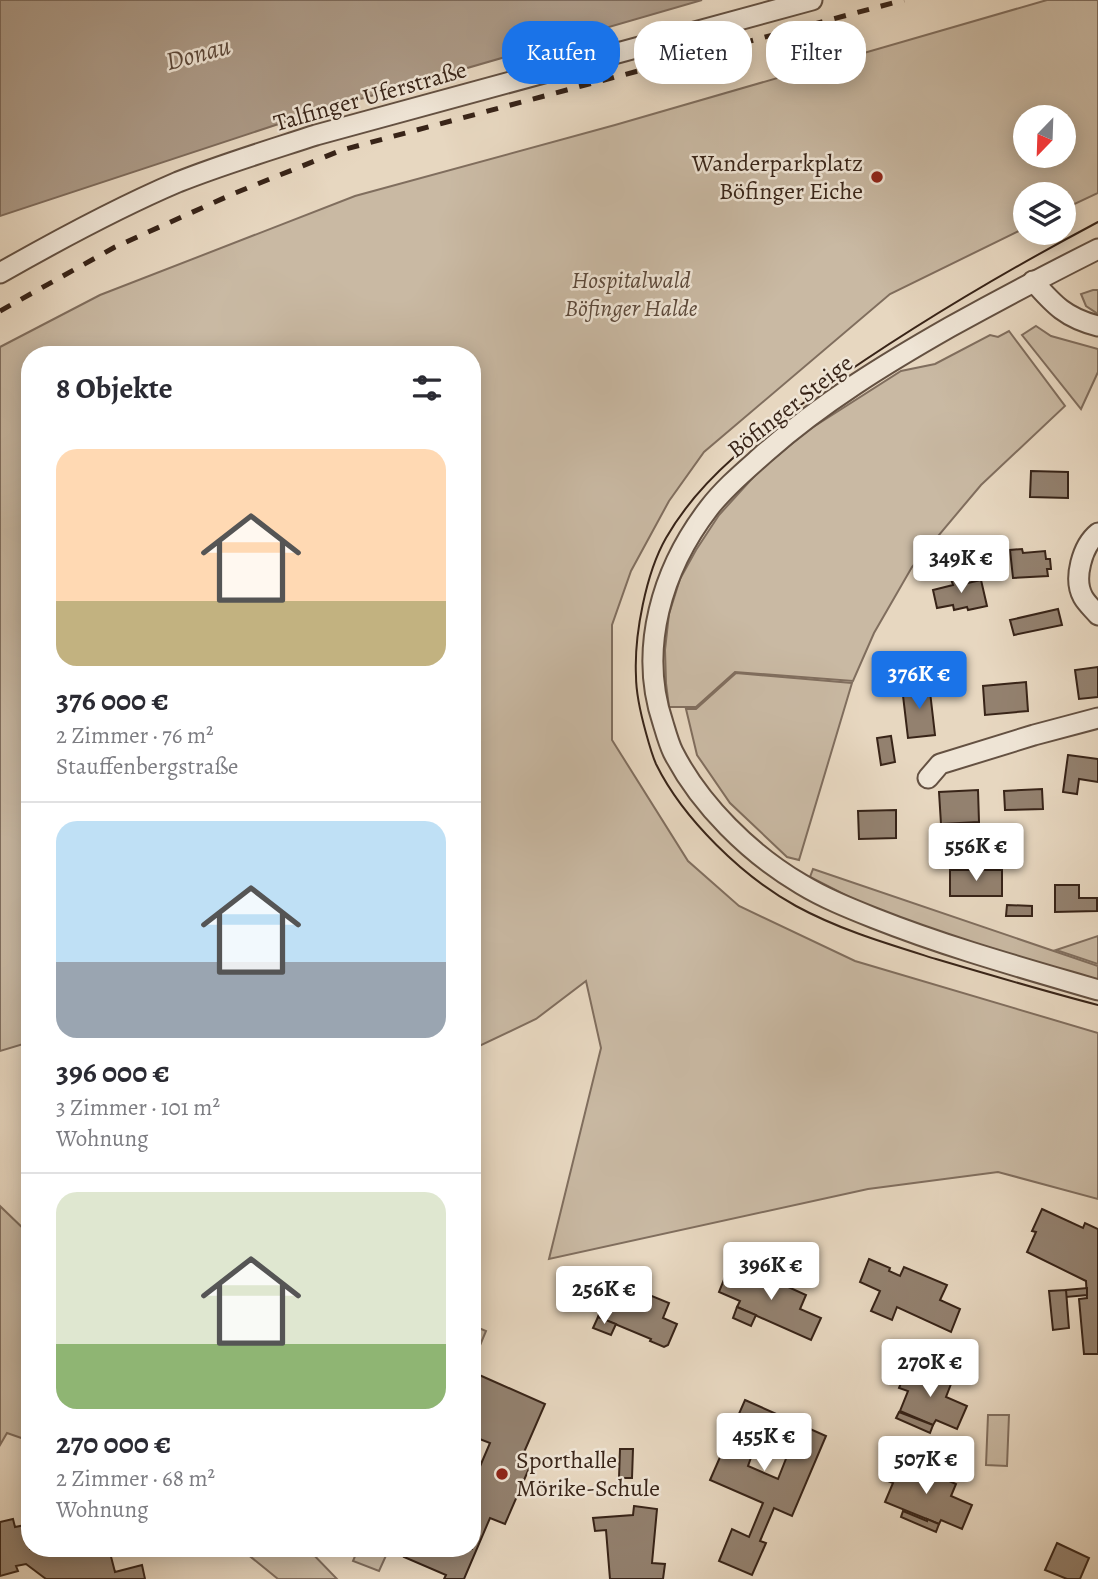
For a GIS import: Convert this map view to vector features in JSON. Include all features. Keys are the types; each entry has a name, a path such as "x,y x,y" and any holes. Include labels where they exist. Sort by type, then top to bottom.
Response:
{"street":[{"name":"Talfinger Uferstraße","path":"0,273 107,215 178,182 248,157 379,117 812,0"},
{"name":"Böfinger Steige","path":"1098,249 1033,281 885,365 796,426 738,477 709,507 683,547 666,581 656,621 653,662 657,705 672,751 701,798 766,861 801,885 898,927 986,957 1098,990"},
{"path":"1033,281 1055,306 1098,327"},
{"path":"1098,533 1082,558 1079,585 1084,598 1098,615"},
{"path":"928,778 940,764 1098,718"}],"green space":[{"name":"Hospitalwald Böfinger Halde","path":"1047,0 1098,0 1098,193 1076,203 1076,182 1013,182 1013,234 890,294 704,452 669,501 631,571 612,625 612,740 688,861 739,906 855,961 1098,1033 1098,1199 998,1172 868,1189 549,1259 601,1048 586,981 536,1019 481,1045 481,346 21,346 21,1045 0,1051 0,347 100,295 355,196 766,81 766,84 866,84 866,52"},
{"path":"1098,290 1098,314 1086,306 1081,294"},
{"path":"1036,326 1051,336 1098,349 1098,372 1081,409 1022,335"},
{"path":"1009,331 1065,406 981,485 912,567 874,633 853,681 735,672 696,707 669,707 665,650 669,614 680,579 719,515 758,472 807,431 901,371 935,364 990,335 998,337"},
{"path":"736,673 852,683 799,860 787,857 730,803 697,755 686,709 696,709"},
{"path":"813,869 1098,966 1098,981 927,928 867,906 810,877"},
{"path":"1098,936 1098,964 1056,950"},
{"path":"0,1206 21,1226 21,1438 7,1433 0,1445"},
{"path":"481,1329 486,1331 481,1343"},
{"path":"988,1415 1009,1415 1007,1466 986,1465"},
{"path":"251,1557 316,1557 337,1579 278,1579"},
{"path":"355,1557 385,1557 379,1571 353,1561"}],"water":[{"name":"Donau","path":"0,0 702,0 620,24 620,21 502,21 502,58 312,113 0,216"}],"building":[{"path":"1031,471 1068,472 1068,498 1030,497"},
{"path":"1022,549 1023,553 1045,551 1046,559 1050,559 1051,569 1047,569 1048,576 1013,578 1010,550"},
{"path":"961,577 963,584 981,580 987,606 968,610 967,607 954,610 953,605 937,608 933,590 953,585 951,579"},
{"path":"1058,609 1062,625 1014,635 1010,620"},
{"path":"1098,667 1098,697 1079,699 1075,670"},
{"path":"1026,682 1028,711 985,715 983,686"},
{"path":"929,683 935,735 908,738 902,687"},
{"path":"891,736 895,762 881,765 877,738"},
{"path":"1068,755 1098,759 1098,782 1079,779 1077,794 1063,792"},
{"path":"1042,789 1043,809 1005,810 1004,791"},
{"path":"978,790 979,822 941,824 939,792"},
{"path":"896,810 896,838 859,839 858,811"},
{"path":"950,870 1002,870 1002,896 950,896"},
{"path":"1055,885 1079,885 1079,898 1097,898 1097,911 1055,912"},
{"path":"1007,905 1032,906 1032,916 1006,916"},
{"path":"1042,1209 1083,1228 1085,1223 1098,1229 1098,1354 1084,1354 1079,1299 1087,1298 1086,1281 1027,1252 1036,1232 1032,1231"},
{"path":"869,1259 890,1268 889,1271 900,1276 904,1267 947,1285 940,1300 960,1309 951,1332 897,1307 892,1320 871,1311 880,1291 860,1282"},
{"path":"729,1267 753,1277 752,1280 761,1283 764,1276 806,1295 800,1309 821,1318 811,1340 737,1307 740,1301 719,1292"},
{"path":"589,1277 622,1293 625,1285 669,1303 663,1318 677,1324 668,1345 664,1347 598,1317 601,1308 579,1299"},
{"path":"1087,1288 1087,1295 1066,1297 1066,1290"},
{"path":"1066,1290 1069,1328 1053,1330 1049,1291"},
{"path":"737,1307 756,1315 751,1326 733,1318"},
{"path":"598,1317 616,1324 611,1335 593,1328"},
{"path":"908,1366 951,1384 946,1397 967,1406 957,1429 936,1420 933,1425 900,1411 908,1391 899,1388"},
{"name":"Sporthalle Mörike-Schule","path":"481,1376 545,1404 521,1459 531,1464 505,1524 490,1518 481,1539 481,1464 490,1443 481,1440"},
{"path":"745,1400 826,1436 792,1516 774,1508 760,1541 766,1543 752,1575 719,1561 732,1529 749,1537 763,1503 710,1480","holes":["758,1438 789,1451 778,1479 748,1466"]},
{"path":"899,1412 933,1425 930,1433 896,1418"},
{"path":"620,1449 633,1449 632,1478 619,1478"},
{"path":"913,1465 956,1484 951,1496 972,1505 962,1529 941,1520 939,1524 885,1502 893,1483 883,1479 888,1466 909,1475"},
{"path":"634,1506 657,1509 652,1563 665,1564 663,1579 610,1579 606,1530 595,1531 593,1518 633,1515"},
{"path":"903,1511 939,1524 936,1532 901,1517"},
{"path":"13,1519 15,1527 21,1526 21,1557 111,1557 115,1572 142,1565 145,1579 46,1579 26,1564 16,1566 18,1571 0,1576 0,1522"},
{"path":"1057,1543 1089,1558 1080,1579 1067,1579 1045,1570"},
{"name":"Sporthalle Mörike-Schule","path":"404,1557 473,1557 464,1579 444,1579 446,1575"}],"tram line":[{"path":"1098,222 991,281 887,345 777,422 735,456 697,494 659,552 647,586 636,660 639,705 648,741 656,764 668,785 716,845 776,894 796,906 864,936 1098,1005"}],"railway":[{"path":"0,311 115,247 235,193 342,150 904,0"}],"place":[{"name":"Wanderparkplatz Böfinger Eiche","path":"877,177"},
{"name":"Sporthalle Mörike-Schule","path":"502,1474"}]}
